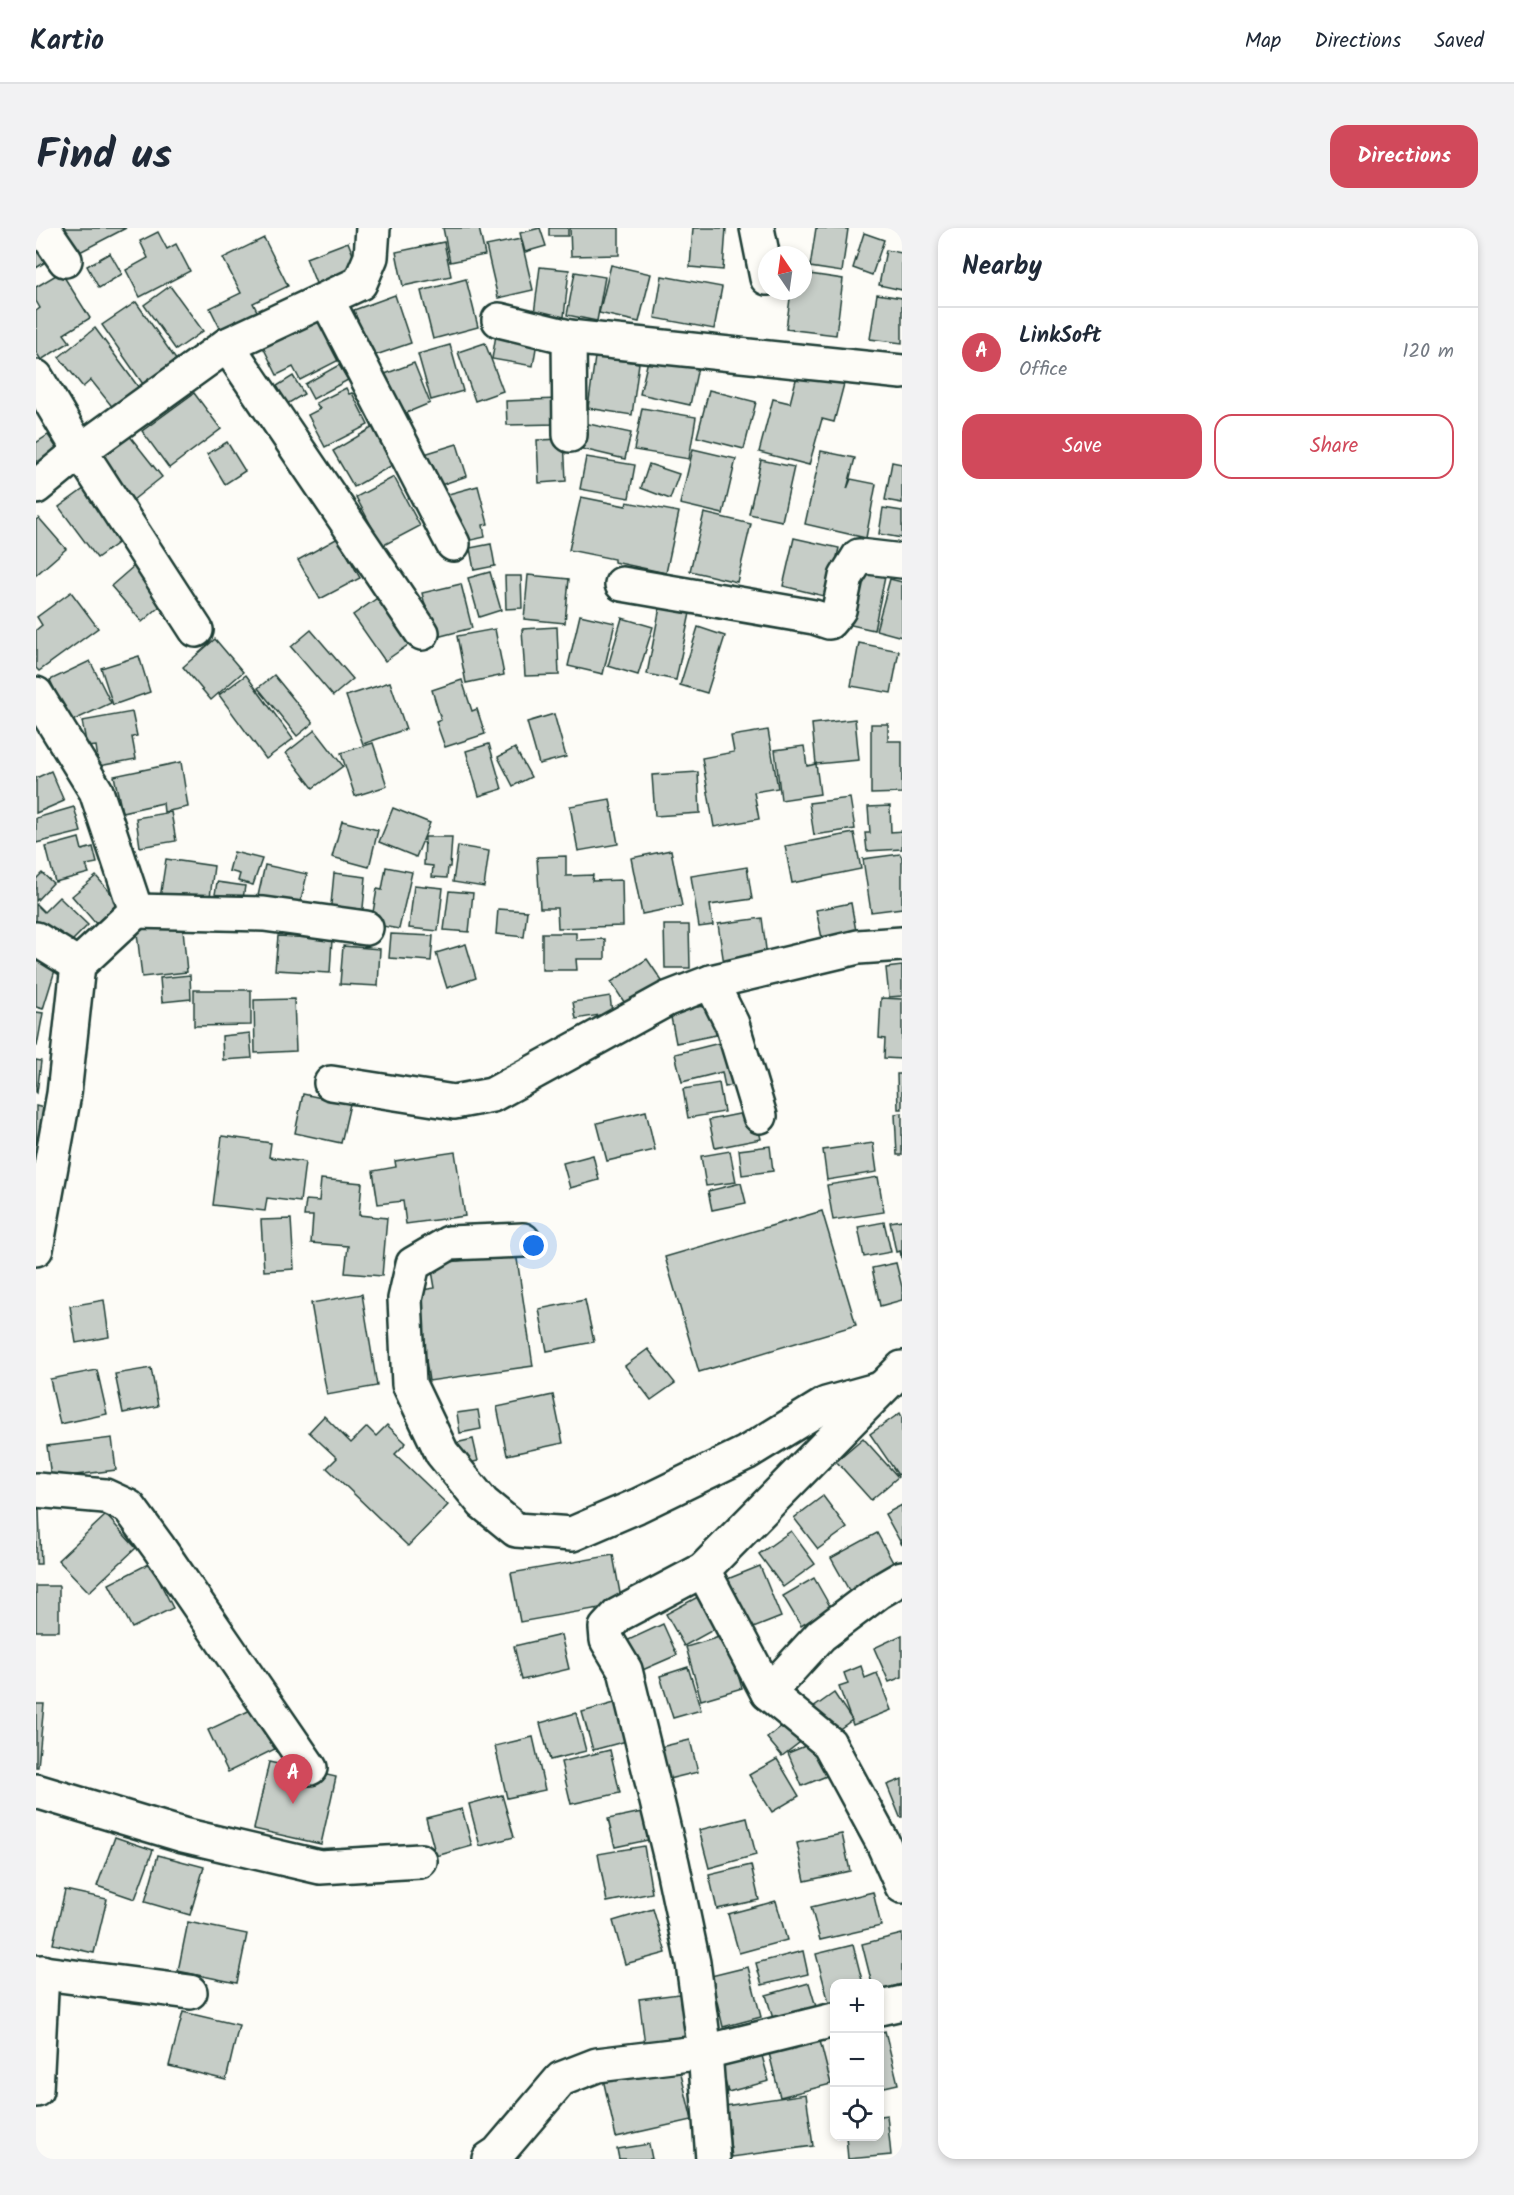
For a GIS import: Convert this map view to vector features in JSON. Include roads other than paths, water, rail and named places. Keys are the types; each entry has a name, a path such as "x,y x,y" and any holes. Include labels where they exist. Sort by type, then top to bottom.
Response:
{"street":[{"path":"43,228 65,260"},
{"path":"36,487 80,451 227,345 360,283 371,257 373,228"},
{"path":"758,228 761,246"},
{"path":"327,300 453,544"},
{"path":"499,320 569,337 902,372"},
{"path":"569,337 570,435"},
{"path":"227,345 422,633"},
{"path":"36,377 80,451 196,630"},
{"path":"622,584 814,616 830,622 838,610 846,577 859,555 902,561"},
{"path":"36,694 96,791 136,910"},
{"path":"36,1249 64,1094 78,965 136,910 264,914 366,928"},
{"path":"36,939 78,965"},
{"path":"331,1083 454,1102 492,1095 667,999 711,982 858,947 902,944"},
{"path":"711,982 732,1024 760,1116"},
{"path":"523,1240 448,1243 413,1264 405,1299 409,1384 442,1453 483,1503 516,1530 572,1534 746,1454 826,1404 892,1378"},
{"path":"713,2159 705,2052 693,1963 672,1863 625,1670 606,1640 606,1628 618,1615 703,1570 892,1378"},
{"path":"36,1490 105,1496 129,1507 310,1768"},
{"path":"703,1570 768,1693 829,1743 882,1841 902,1886"},
{"path":"768,1693 821,1635 878,1592 902,1578"},
{"path":"36,1791 183,1835 320,1868 420,1861"},
{"path":"36,2090 39,1972 190,1992"},
{"path":"884,2007 902,2003"},
{"path":"489,2159 498,2153 561,2079 597,2065 705,2052 830,2021"}],"place":[{"name":"LinkSoft","path":"293,1804"}]}
